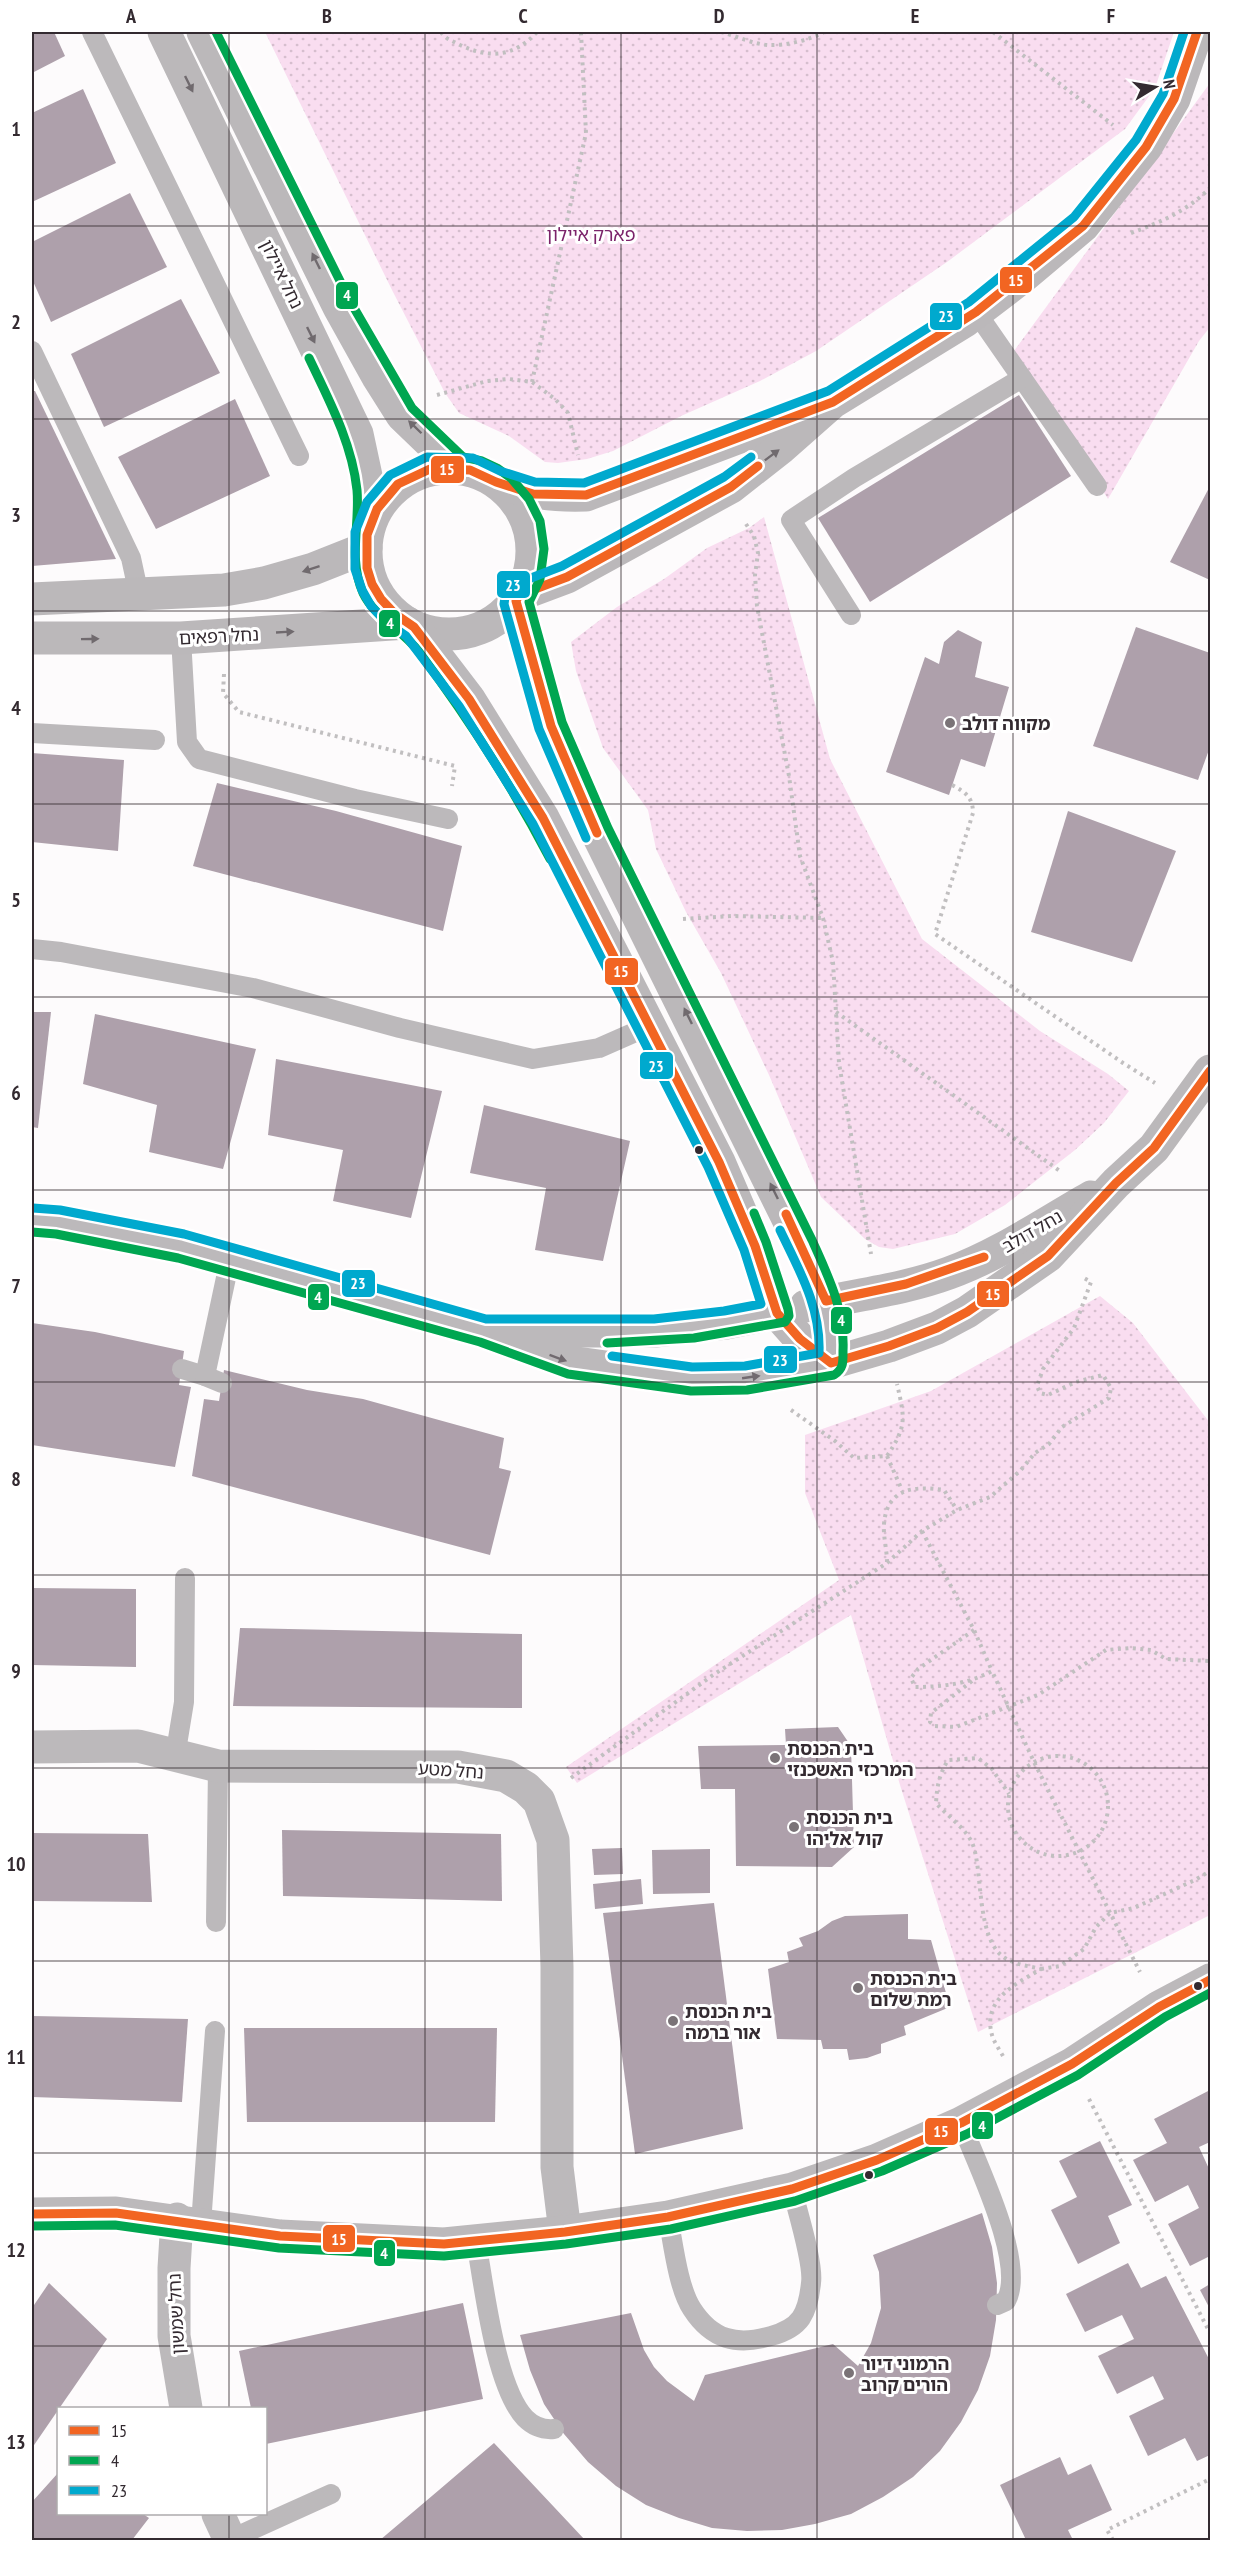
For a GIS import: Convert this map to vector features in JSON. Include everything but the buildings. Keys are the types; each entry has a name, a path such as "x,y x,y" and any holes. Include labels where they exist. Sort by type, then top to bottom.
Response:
{"street":[{"name":"נחל איילון","path":"164,32 357,434 369,489 367,537"},
{"name":"נחל איילון","path":"203,32 339,307 378,377 402,415 457,468"},
{"path":"410,625 447,634 469,632 493,622 518,598 567,577 731,486 782,447 833,402 976,312 1083,226 1146,147 1174,99 1197,32"},
{"path":"831,1363 800,1339 777,1313 755,1246 719,1162 543,818 470,699 410,625 389,609 376,591 367,568 367,537 382,501 398,484 430,469 457,468 478,472 496,482 533,494 586,495 833,402"},
{"path":"496,482 518,504 528,524 532,550 531,560 528,576 518,598 551,726 597,834 791,1224 826,1301 832,1333 831,1363"},
{"path":"32,598 224,590 264,583 313,569 367,537"},
{"name":"נחל רפאים","path":"32,638 181,638 410,625"},
{"name":"נחל דולב","path":"32,1220 58,1222 147,1239 230,1259 484,1331 570,1362 691,1379 746,1378 831,1363 889,1346 937,1328 967,1312 1048,1256 1105,1189 1154,1148 1210,1071"},
{"name":"נחל דולב","path":"484,1331 655,1331 726,1323 922,1281 950,1273 993,1253 1105,1189"},
{"name":"נחל מטע","path":"32,1747 138,1746 218,1766 458,1767 506,1776 526,1788 538,1801 553,1840 556,1881 557,2168 565,2232"},
{"path":"32,2214 116,2213 280,2236 444,2244 565,2232 668,2217 792,2189 877,2160 961,2123 1072,2064 1159,2007 1210,1980"},
{"name":"נחל שמשון","path":"186,2407 174,2336 174,2268 189,2222"}],"lane":[{"path":"92,32 299,456"},
{"path":"976,312 1096,486"},
{"path":"32,351 131,558 139,595"},
{"path":"851,615 791,520 854,478 1022,378"},
{"path":"181,638 187,742 199,759 355,799 448,819"},
{"path":"32,733 155,740"},
{"path":"32,949 62,952 253,988 400,1028 533,1059 598,1048 649,1026"},
{"path":"182,1368 213,1379 230,1259"},
{"path":"175,1757 184,1702 185,1578"},
{"path":"216,1922 218,1766"},
{"path":"189,2222 215,2031"},
{"path":"961,2123 1001,2224 1011,2268 1012,2291 1006,2301 997,2305"},
{"path":"668,2217 679,2273 691,2308 708,2329 725,2338 745,2342 786,2332 801,2318 807,2299 812,2281 810,2261 792,2189"},
{"path":"476,2241 500,2366 511,2394 524,2418 537,2427 554,2429"},
{"path":"226,2531 331,2494"}],"path":[{"path":"441,32 444,37 474,51 499,55 526,43 537,32"},
{"path":"532,382 586,133 581,32"},
{"path":"721,32 768,45 793,42 824,32"},
{"path":"993,32 1108,122 1146,147"},
{"path":"1131,233 1169,219 1197,201 1210,188"},
{"path":"434,396 487,381 509,379 532,382 555,399 568,414 579,460"},
{"path":"741,516 754,536 758,554 755,575 757,606 789,776 800,856 823,918 833,962 839,1063 872,1256"},
{"path":"224,670 223,693 239,712 455,766 448,819"},
{"path":"952,785 967,793 973,803 973,813 935,934 1123,1064 1188,1102"},
{"path":"680,919 732,916 823,918"},
{"path":"836,1012 1105,1189"},
{"path":"538,1801 713,1675 887,1563 922,1531 957,1510 990,1497 1020,1471 1035,1453 1049,1444 1062,1427 1109,1398 1112,1388 1103,1375 1076,1382 1048,1395 1040,1393 1037,1386 1043,1369 1074,1328 1091,1282 1048,1256"},
{"path":"887,1456 902,1434 903,1408 896,1377"},
{"path":"787,1407 835,1441 854,1458 887,1456"},
{"path":"887,1456 902,1490"},
{"path":"887,1563 884,1524 890,1503 902,1490 926,1488 944,1490 957,1510"},
{"path":"922,1531 974,1630 1034,1762 1159,2007"},
{"path":"973,1681 915,1687 911,1678 918,1669 974,1630"},
{"path":"992,1671 973,1681 931,1713 930,1722 934,1726 956,1727 1038,1695 1106,1650 1151,1650 1166,1659 1210,1661"},
{"path":"1062,1755 1079,1760 1094,1769 1104,1783 1108,1800 1108,1818 1101,1834 1089,1847 1079,1852 1055,1857 1038,1853 1023,1842 1013,1828 1008,1811 1009,1794 1016,1777 1034,1762 1044,1757 1062,1755"},
{"path":"1009,1794 992,1769 978,1758 948,1760 939,1775 936,1803 972,1842 977,1857 982,1911 999,1953 1016,1963 1041,1969 1060,1966 1084,1948 1096,1928 1110,1913 1134,1908 1196,1880 1210,1871"},
{"path":"1041,1969 1002,1993 995,2002 991,2034 1003,2057 1072,2064 1210,2333"},
{"path":"1113,2541 1107,2530 1210,2479"}],"green space":[{"name":"פארק איילון","path":"265,32 1174,32 1155,88 1125,129 947,262 816,351 760,381 681,416 613,451 587,459 558,463 545,462 509,436 459,413 445,393"},
{"path":"1210,83 1210,327 1199,341 1108,499 1014,351"},
{"path":"764,517 830,759 922,939 1040,1031 1108,1074 1129,1091 1104,1123 1075,1150 1005,1205 955,1234 893,1249 879,1247 865,1239 821,1197 769,1075 721,973 686,912 656,849 648,810 603,748 576,671 571,642 617,607 664,579 707,548 749,528"},
{"path":"1100,1296 1133,1323 1210,1423 1210,1915 978,2032 900,1785 851,1615 577,1783 566,1767 839,1580 805,1493 805,1435 931,1391"}],"transit line":[{"name":"4","path":"32,1232 56,1234 178,1258 480,1342 568,1374 691,1391 747,1390 834,1375 840,1370 843,1361 841,1321 824,1267 608,828 562,722 529,602 540,579 544,549 540,521 529,499 511,478 482,461 463,457 412,408 350,301 216,32"},
{"name":"23","path":"33,1208 60,1210 184,1234 486,1319 654,1319 761,1304 744,1250 708,1167 533,824 459,706 406,636 386,622 371,606 362,590 355,569 355,532 367,502 390,475 427,457 473,458 500,471 535,482 584,483 828,391 969,302 1074,217 1136,140 1163,94 1184,32"},
{"name":"15","path":"1197,32 1174,99 1146,147 1083,226 976,312 833,402 586,495 533,494 496,482 470,470 430,469 398,484 377,509 367,535 367,568 372,584 381,599 395,614 414,627 469,699 543,818 719,1162 755,1246 777,1313 800,1339 831,1363 889,1346 937,1328 967,1312 1048,1256 1116,1183 1154,1148 1210,1071"},
{"name":"4","path":"309,358 339,422 350,455 358,503 356,567 363,593 375,610 419,652 455,702 505,779 550,859"},
{"name":"23","path":"586,838 539,729 504,604 505,597 513,585 562,566 724,477 751,457"},
{"name":"15","path":"597,833 551,726 516,601 519,595 567,577 731,487 758,466"},
{"name":"4","path":"607,1343 694,1338 785,1322 789,1316 788,1309 754,1213"},
{"name":"15","path":"786,1214 826,1301 906,1284 984,1257"},
{"name":"23","path":"612,1356 692,1367 745,1366 819,1353 819,1336 813,1304 780,1230"},
{"name":"15","path":"32,2214 116,2213 280,2236 444,2244 565,2232 668,2217 792,2189 877,2160 961,2123 1072,2064 1159,2007 1210,1980"},
{"name":"4","path":"32,2226 115,2225 279,2248 444,2256 566,2244 671,2229 795,2201 882,2171 967,2134 1078,2075 1165,2017 1210,1993"}],"place":[{"name":"מקווה דולב","path":"950,723"},
{"name":"בית הכנסת המרכזי האשכנזי","path":"775,1758"},
{"name":"בית הכנסת קול אליהו","path":"794,1827"},
{"name":"בית הכנסת רמת שלום","path":"858,1988"},
{"name":"בית הכנסת אור ברמה","path":"673,2021"},
{"name":"הרמוני דיור הורים קרוב","path":"849,2373"}]}
